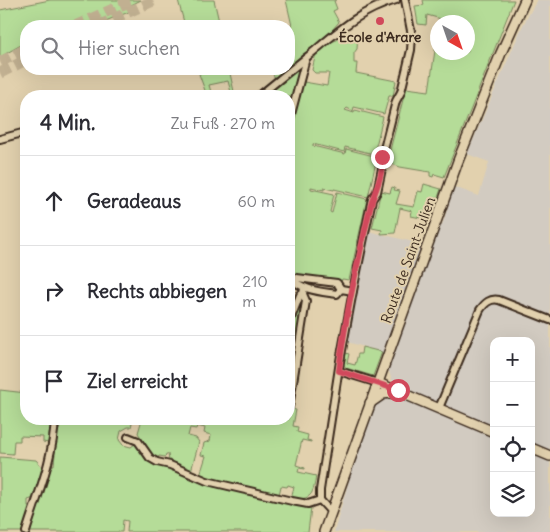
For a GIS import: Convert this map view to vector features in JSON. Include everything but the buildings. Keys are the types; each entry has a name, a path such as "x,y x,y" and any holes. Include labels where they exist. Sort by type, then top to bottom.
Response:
{"main road":[{"name":"Route de Saint-Julien","path":"324,532 330,511 464,145 504,44 525,0"},
{"path":"378,383 490,430"},
{"path":"370,404 383,394 402,392"},
{"path":"535,450 550,456"}],"street":[{"path":"295,67 343,26 359,15 396,0"},
{"path":"330,511 320,500 320,490 353,291 372,199 377,192 382,169 382,157 396,101 401,92 410,50 412,29 405,0"},
{"path":"295,100 307,57"},
{"path":"266,90 285,75"},
{"path":"0,139 20,134"},
{"path":"295,278 337,283 339,292"},
{"path":"295,283 303,291 306,301 295,350"},
{"path":"303,291 353,291"},
{"path":"295,308 303,291"},
{"path":"439,408 480,310 488,301 499,300 550,320"},
{"path":"339,371 378,383"},
{"path":"26,532 49,464 55,425"},
{"path":"128,437 138,441 150,458 207,481 308,504 320,500"}],"shaded area":[{"path":"537,0 550,0 550,532 334,532 350,476 376,404 388,397 398,397 382,352 347,342 368,231 430,246 443,222 454,187 479,196 489,162 467,154 522,27"}],"green space":[{"path":"50,0 141,0 129,6 129,12 108,20 20,20 20,45 0,57 0,10"},
{"path":"178,0 214,0 219,20 183,20"},
{"path":"286,0 336,0 334,1 337,9 333,11 339,22 320,44 295,64 295,20 291,20"},
{"path":"423,0 514,0 444,177 434,174 433,177 430,176 430,172 400,167 387,162 406,88 429,91 434,60 475,60 475,15 427,15 426,25 418,24 415,6 424,5"},
{"path":"358,34 357,49 354,53 354,63 357,63 356,73 396,81 393,96 389,96 384,114 354,107 353,111 347,108 345,110 354,113 355,110 383,117 374,154 345,147 344,152 313,144 313,146 345,154 346,149 374,156 373,159 376,162 368,197 334,189 324,188 324,190 311,187 311,189 334,194 330,212 332,213 337,192 367,199 349,280 342,279 341,282 295,274 295,113 304,82 327,86 329,73 315,73 312,70 316,53 331,42"},
{"path":"301,65 295,90 270,90 289,75 295,75 295,70"},
{"path":"199,75 230,75 234,90 230,90 228,81 209,85 210,90 205,90"},
{"path":"274,75 281,75 275,80"},
{"path":"424,184 441,189 432,215 427,214 426,219 411,216 412,211 400,208 395,233 381,234 382,230 372,228 381,191 390,193 392,187 395,188 394,190 400,191 396,204 414,207 418,191 422,192"},
{"path":"300,298 302,298 305,302 295,362 295,311"},
{"path":"362,347 382,352 373,376 346,368 344,365 346,353 349,354 347,363 355,365 358,354 361,354"},
{"path":"0,390 20,392 20,425 51,425 49,444 43,442 43,437 20,436 20,441 14,441 13,454 0,453"},
{"path":"60,425 132,425 121,431 119,440 123,445 131,447 135,444 138,445 146,460 171,468 206,485 311,508 308,532 127,532 128,521 123,520 122,532 29,532 52,465 54,465 57,431"},
{"path":"140,425 293,425 298,427 297,432 308,435 307,440 311,441 302,440 296,465 305,468 299,468 298,472 316,476 314,487 310,495 298,499 291,498 294,487 288,485 287,487 281,486 279,495 200,475 206,456 201,455 204,443 210,441 211,435 204,433 205,428 197,426 196,429 190,428 188,436 196,438 199,442 191,471 169,461 168,454 165,457 159,456 157,459 154,457 138,433"},
{"path":"0,457 36,460 42,467 43,472 34,498 28,500 28,507 31,507 23,532 0,532"}],"tunnel":[{"path":"88,20 133,0"},
{"path":"111,20 155,0"},
{"path":"0,62 20,52"},
{"path":"0,73 20,63"}],"place":[{"name":"École d'Arare","path":"380,21"}],"route":[{"path":"382,157 383,164 377,192 372,199 362,244 339,371 398,390"}]}
